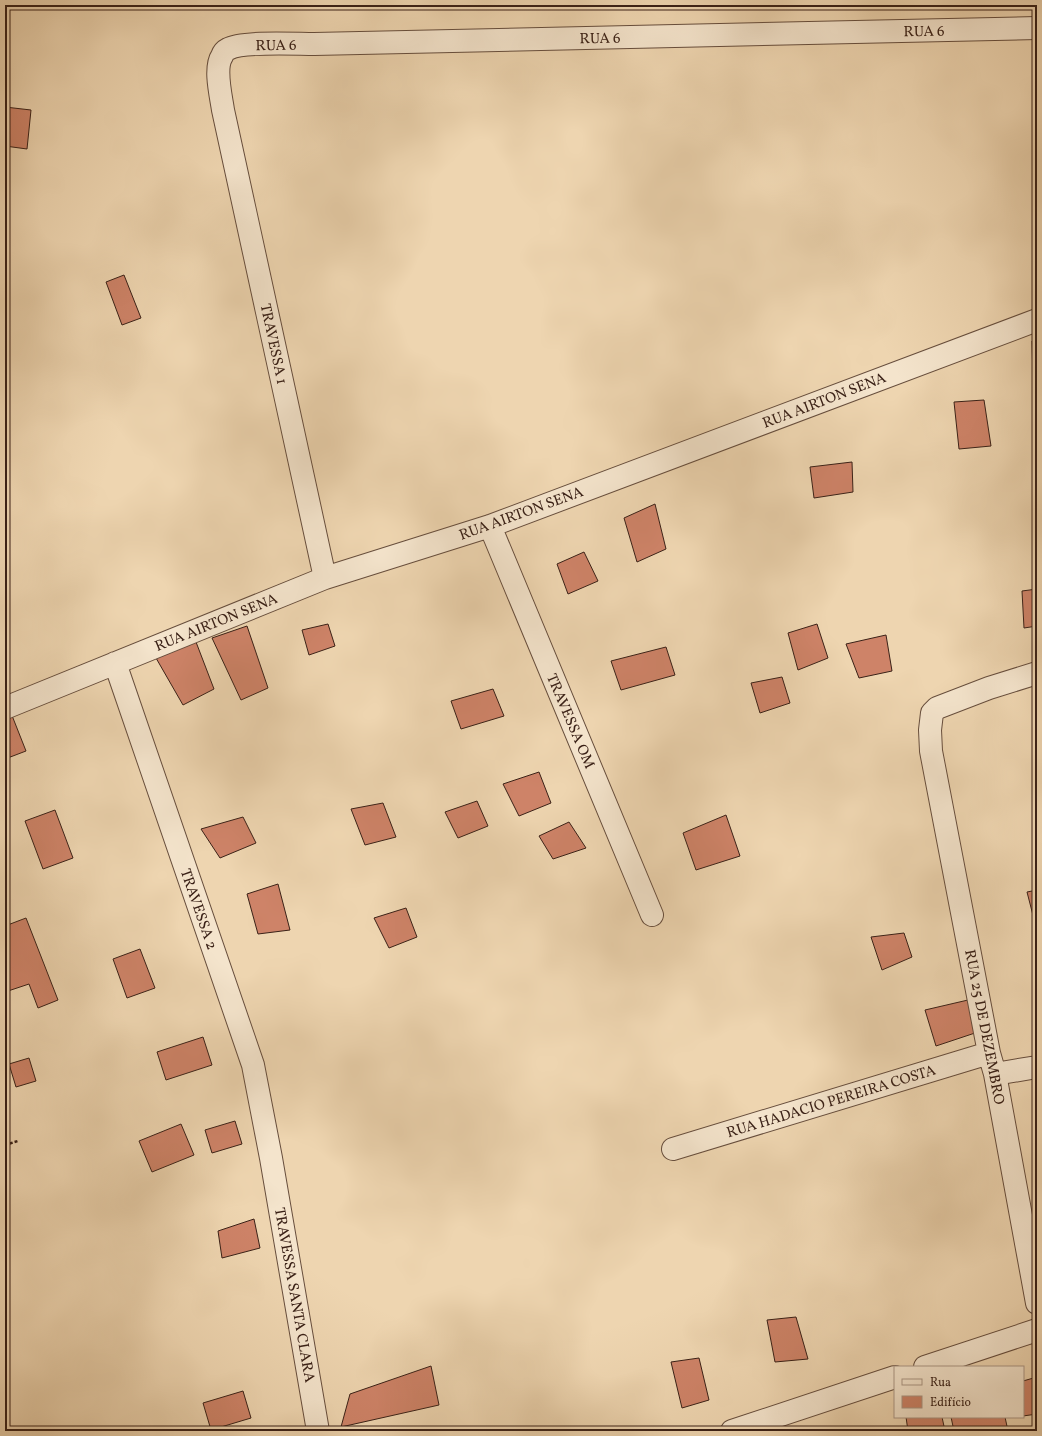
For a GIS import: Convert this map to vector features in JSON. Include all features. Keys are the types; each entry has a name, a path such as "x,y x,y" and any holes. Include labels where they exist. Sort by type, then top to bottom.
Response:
{"street":[{"name":"RUA 6","path":"223,110 218,72 222,56 228,49 256,44 322,44 1037,28"},
{"name":"TRAVESSA 1","path":"223,110 325,578"},
{"name":"RUA AIRTON SENA","path":"5,708 325,578 490,526 1037,320"},
{"name":"TRAVESSA OM","path":"490,526 652,915"},
{"name":"TRAVESSA 2","path":"115,663 253,1065 271,1158"},
{"name":"RUA 25 DE DEZEMBRO","path":"1037,673 989,688 937,708 931,716 931,751 989,1053 995,1074 1037,1303"},
{"name":"RUA HADACIO PEREIRA COSTA","path":"673,1149 989,1053"},
{"path":"995,1074 1037,1067"},
{"name":"TRAVESSA SANTA CLARA","path":"271,1158 318,1431"},
{"path":"928,1366 1037,1330"},
{"path":"732,1431 894,1377"}],"path":[{"path":"5,1145 18,1141"}],"building":[{"path":"5,107 31,110 27,149 5,146"},
{"path":"124,275 141,318 122,325 106,282"},
{"path":"1032,341 1037,341 1037,379 1033,380"},
{"path":"984,400 991,446 959,449 954,402"},
{"path":"852,462 853,492 814,498 810,467"},
{"path":"655,504 666,549 637,562 624,518"},
{"path":"584,552 598,581 568,594 557,564"},
{"path":"1037,589 1037,626 1024,628 1022,591"},
{"path":"328,624 335,646 309,655 302,630"},
{"path":"817,624 828,658 798,670 788,633"},
{"path":"247,626 268,688 241,700 212,638"},
{"path":"886,635 892,671 859,678 846,644"},
{"path":"196,642 214,689 183,705 156,658"},
{"path":"666,647 675,675 621,690 611,661"},
{"path":"782,677 790,703 760,713 751,683"},
{"path":"493,689 504,716 461,729 451,701"},
{"path":"11,713 26,751 5,759 5,715"},
{"path":"539,772 551,803 519,816 503,784"},
{"path":"477,801 488,826 458,838 445,812"},
{"path":"383,803 396,837 365,845 351,809"},
{"path":"55,810 73,858 43,869 25,821"},
{"path":"726,815 740,856 696,870 683,833"},
{"path":"243,817 256,843 220,858 201,829"},
{"path":"569,822 586,848 553,859 539,836"},
{"path":"278,884 290,930 258,934 247,894"},
{"path":"1037,890 1037,926 1036,927 1027,892"},
{"path":"406,908 417,937 389,948 374,918"},
{"path":"26,918 58,1000 38,1008 29,984 5,992 5,926"},
{"path":"904,933 912,957 882,970 871,937"},
{"path":"140,949 155,988 127,998 113,959"},
{"path":"968,1000 978,1032 936,1046 925,1010"},
{"path":"203,1037 212,1065 166,1080 157,1052"},
{"path":"29,1058 36,1081 16,1087 9,1064"},
{"path":"235,1121 242,1144 212,1153 205,1130"},
{"path":"181,1124 194,1155 152,1172 139,1141"},
{"path":"254,1219 260,1248 222,1258 218,1231"},
{"path":"796,1317 808,1359 775,1362 767,1320"},
{"path":"699,1358 709,1400 682,1408 671,1362"},
{"path":"431,1366 439,1405 341,1427 350,1394"},
{"path":"1037,1377 1037,1414 1024,1416 1024,1381"},
{"path":"243,1391 251,1418 211,1430 203,1403"},
{"path":"906,1418 942,1418 945,1431 908,1431"},
{"path":"951,1418 1005,1418 1008,1431 954,1431"}]}
